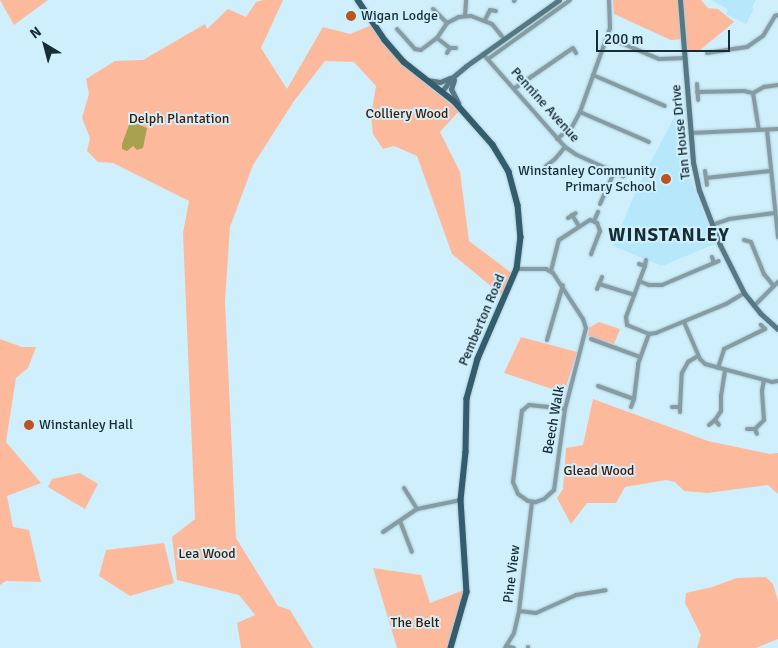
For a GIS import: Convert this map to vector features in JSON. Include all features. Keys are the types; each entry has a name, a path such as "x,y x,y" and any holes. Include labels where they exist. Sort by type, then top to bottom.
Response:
{"main road":[{"name":"Pemberton Road","path":"358,0 396,53 461,107 493,145 510,177 516,195 521,227 517,269 470,384 467,399 466,452 461,500 467,592 451,648"}],"street":[{"path":"465,16 466,0"},
{"path":"442,91 453,77 466,66 559,0"},
{"path":"488,59 570,0"},
{"path":"557,139 572,127 580,112 607,37 611,19 609,0"},
{"name":"Tan House Drive","path":"680,0 696,180 712,225 744,293 754,306 778,329"},
{"path":"487,6 490,10 496,11"},
{"path":"433,9 447,23"},
{"path":"485,20 490,10"},
{"path":"707,53 751,45 763,36 778,15"},
{"path":"396,29 416,49 425,48 437,38 447,23 465,16 485,20 496,28 504,39"},
{"path":"607,37 660,60 685,58"},
{"path":"437,38 450,48 456,48"},
{"path":"713,45 714,52"},
{"path":"446,52 450,48"},
{"path":"515,88 573,48 576,53"},
{"name":"Pennine Avenue","path":"483,54 515,88 565,147 577,155 623,176"},
{"path":"461,107 451,87 466,66"},
{"path":"593,75 665,106"},
{"path":"427,80 440,82 453,77"},
{"path":"697,84 698,100"},
{"path":"753,93 764,86 778,85"},
{"path":"697,92 744,91 753,93"},
{"path":"753,93 759,130"},
{"path":"580,112 649,142"},
{"path":"691,133 778,129"},
{"path":"767,130 778,237"},
{"path":"546,166 555,160 565,147"},
{"path":"706,178 770,170"},
{"path":"705,171 707,185"},
{"path":"600,204 614,172"},
{"path":"590,254 600,234 594,221 598,212"},
{"path":"712,225 729,219 775,213"},
{"path":"572,215 579,226"},
{"path":"551,271 559,240 588,220 594,221"},
{"path":"744,240 751,242 764,274 773,285"},
{"path":"712,257 714,263"},
{"path":"627,325 626,317 646,260"},
{"path":"639,281 662,285 719,261"},
{"path":"639,264 645,266"},
{"path":"517,269 551,271 563,285 547,340"},
{"path":"597,289 602,277"},
{"path":"754,306 778,282"},
{"path":"599,284 634,295"},
{"name":"Beech Walk","path":"532,502 544,500 554,490 565,409 586,328 583,318 563,285"},
{"path":"627,325 649,334 684,322 726,304 744,293"},
{"path":"684,322 698,356 705,364 778,382"},
{"path":"621,329 627,325"},
{"path":"718,368 724,349 765,329 761,325"},
{"path":"631,407 634,399 640,357 649,334"},
{"path":"591,339 640,357"},
{"path":"680,412 682,373 688,362 698,356"},
{"path":"709,425 721,411 725,370"},
{"path":"747,429 755,428 764,420 762,391 764,380"},
{"path":"598,386 634,399"},
{"path":"532,502 518,494 513,482 522,411 529,405 565,409"},
{"path":"672,407 680,407"},
{"path":"715,420 719,425"},
{"path":"755,428 758,434"},
{"path":"404,488 417,510"},
{"path":"383,532 417,510 461,500"},
{"name":"Pine View","path":"514,648 506,647 514,633 519,611 532,502"},
{"path":"400,520 412,552"},
{"path":"519,611 536,613 576,595 606,590"}],"shaded area":[{"path":"711,0 756,0 752,7 754,9 746,24 726,14 728,9"},
{"name":"Winstanley Community Primary School","path":"684,99 692,183 715,244 662,266 613,246 638,186"},
{"path":"137,124 147,128 143,148 137,150 133,146 127,151 122,149 129,125"}],"green space":[{"path":"0,0 48,0 14,25"},
{"path":"283,0 261,48 287,89 323,27 350,34 372,25 400,63 459,111 440,132 460,172 469,241 513,274 504,297 452,254 417,156 394,146 383,149 373,134 371,115 376,86 354,62 325,61 294,101 253,165 230,227 225,301 236,538 278,606 290,610 313,648 241,648 237,623 255,615 239,595 177,580 172,537 195,519 183,233 189,201 113,163 98,162 87,151 90,138 82,118 89,94 86,79 115,61 143,60 205,24 207,29 228,9 246,17 256,2"},
{"path":"613,0 701,0 708,8 718,9 734,22 699,51 684,50 683,39 671,40 614,14"},
{"path":"599,322 620,329 614,344 588,336 589,328"},
{"path":"521,337 577,352 564,393 504,373"},
{"path":"0,339 22,347 36,347 28,368 16,378 6,442 41,483 7,496 13,527 29,530 41,582 6,581 0,585"},
{"name":"Glead Wood","path":"593,399 708,441 770,454 778,453 778,494 768,485 707,493 684,491 675,482 666,480 625,487 616,503 587,503 571,524 557,498 563,489 566,448 583,445"},
{"path":"80,473 98,484 85,509 48,487 52,479"},
{"path":"164,543 174,583 130,596 99,576 106,550"},
{"name":"The Belt","path":"373,568 421,575 430,603 464,590 449,648 397,648"},
{"path":"766,577 773,584 778,601 778,639 756,648 697,648 701,635 685,603 686,593 712,587 737,578"}],"place":[{"name":"Wigan Lodge","path":"351,16"},
{"name":"Winstanley Community Primary School","path":"666,179"},
{"name":"Winstanley Hall","path":"29,425"}],"district":[{"name":"WINSTANLEY","path":"669,236"}],"park label":[{"name":"Colliery Wood","path":"407,114"},
{"name":"Delph Plantation","path":"179,119"},
{"name":"Lea Wood","path":"207,554"}]}
